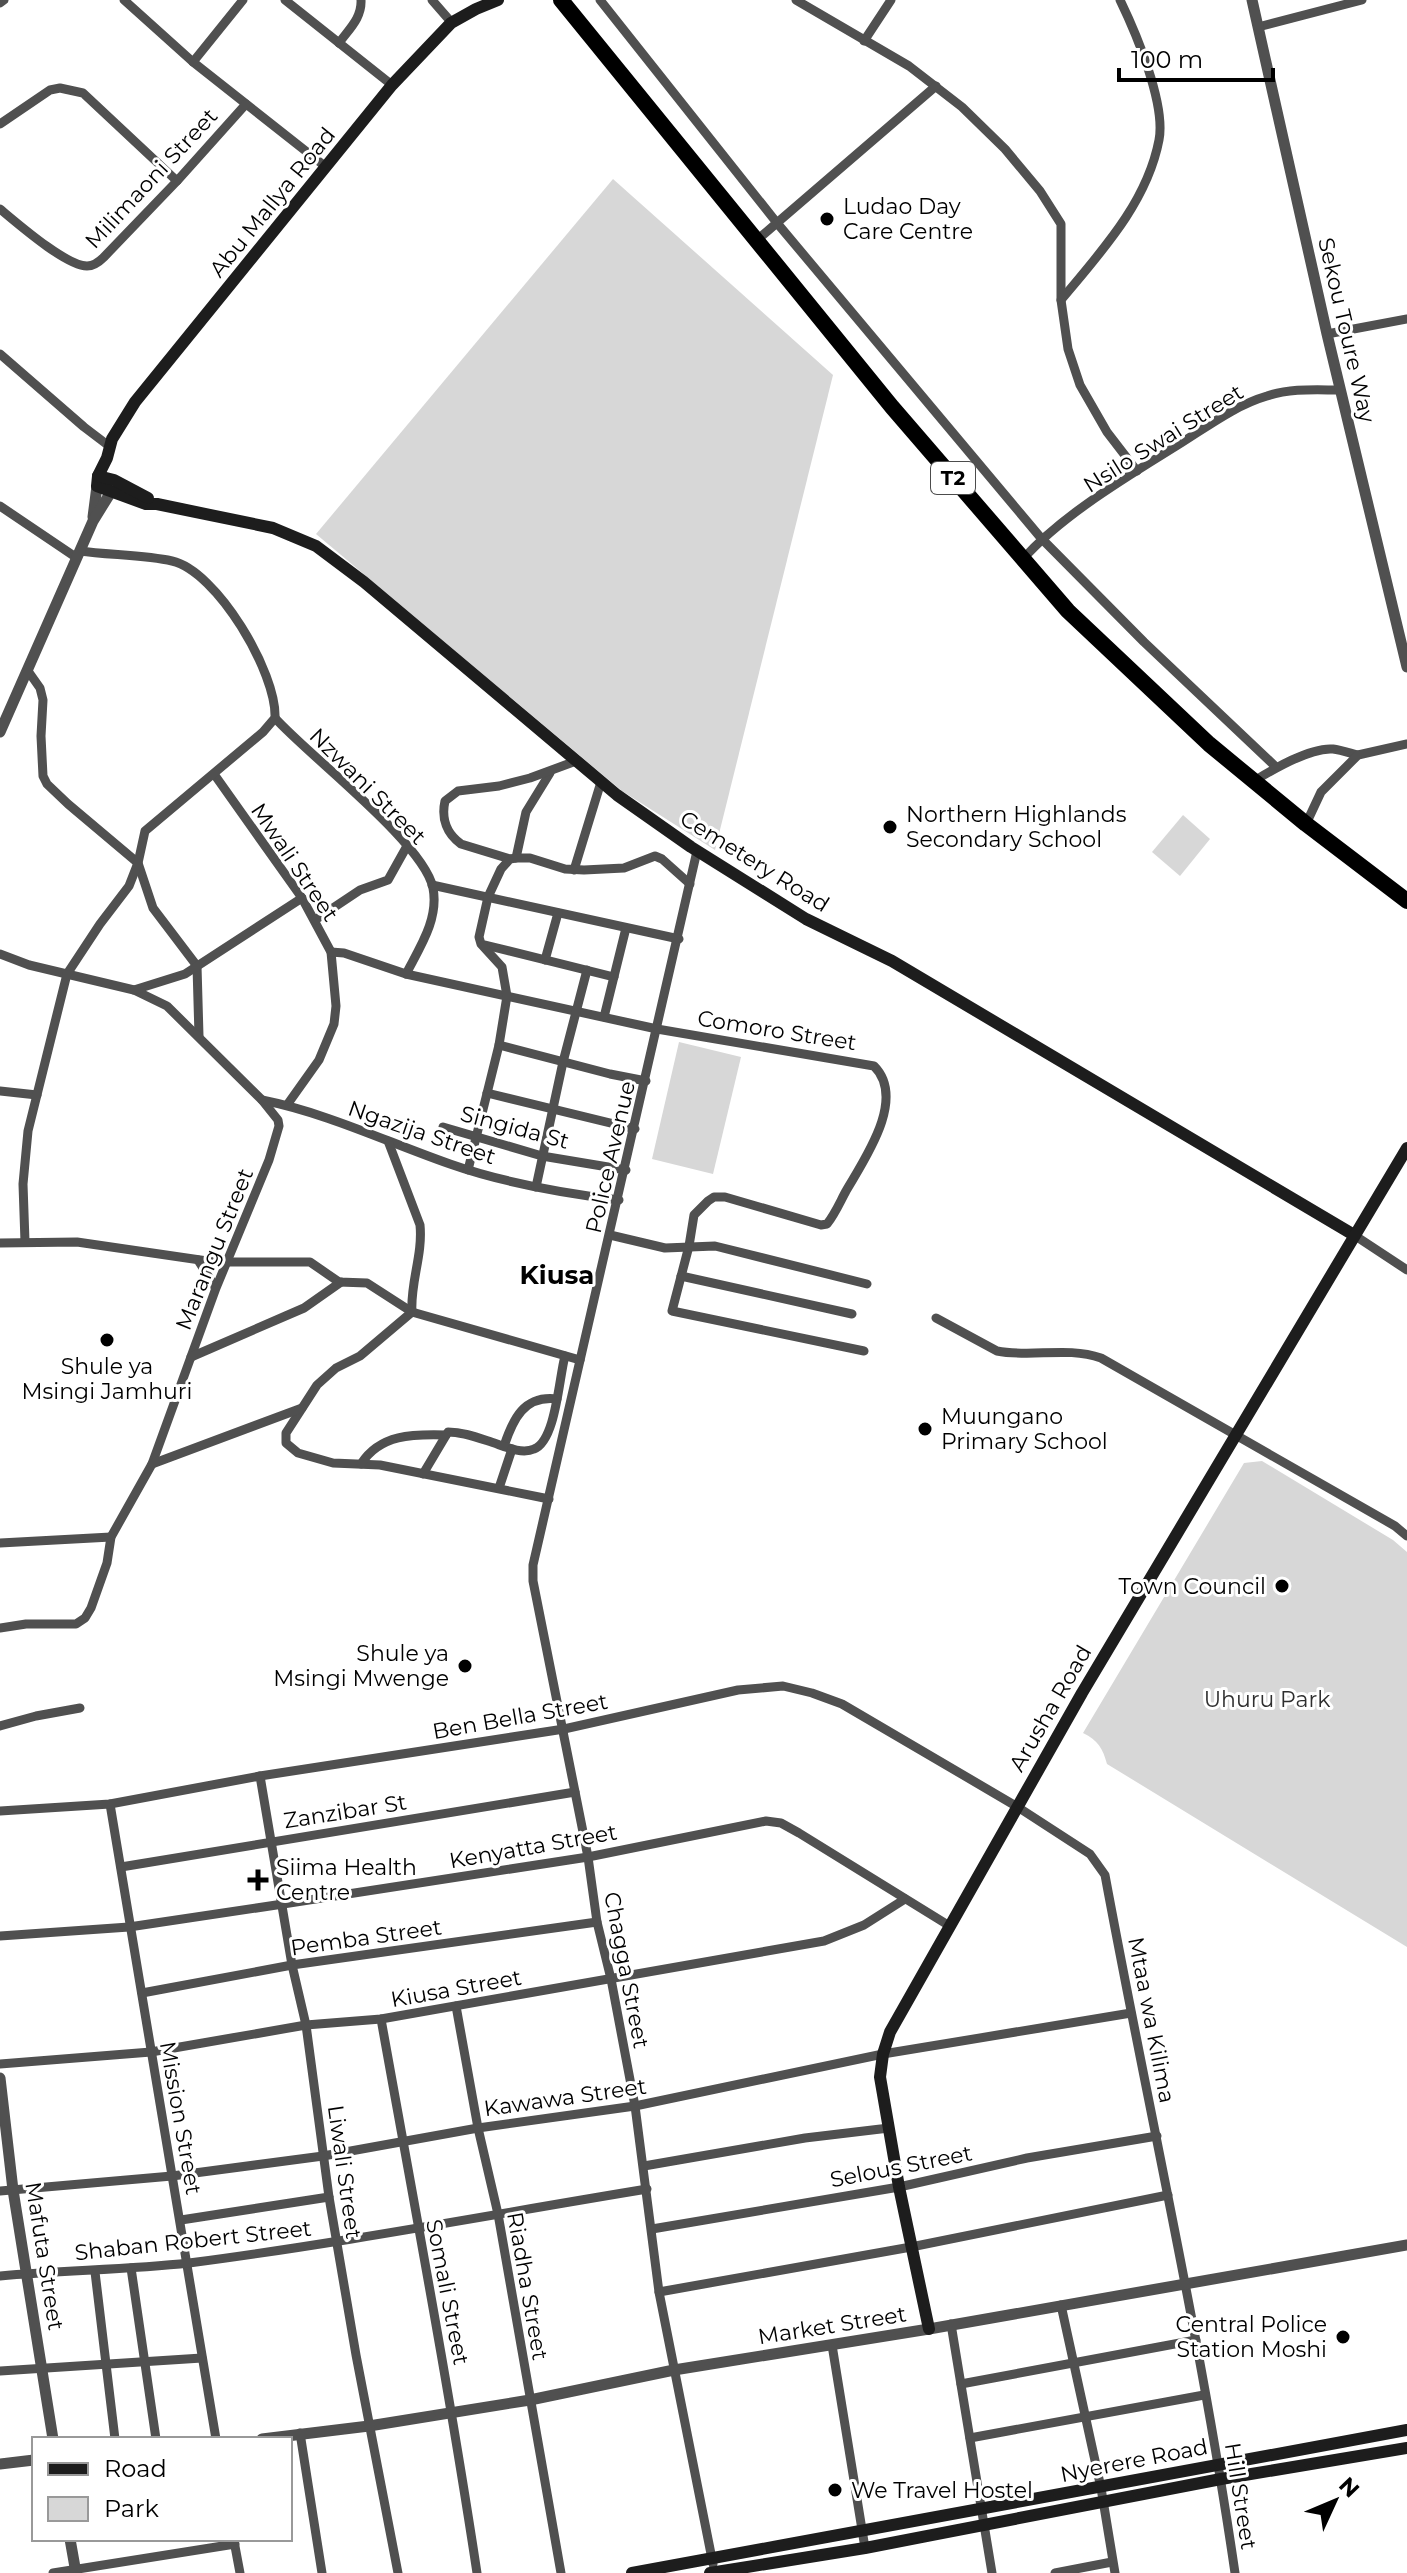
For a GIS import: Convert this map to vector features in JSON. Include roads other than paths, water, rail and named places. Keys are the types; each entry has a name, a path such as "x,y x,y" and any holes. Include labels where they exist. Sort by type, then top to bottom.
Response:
{"highway":[{"name":"T2","path":"561,0 892,407 1068,611 1111,654 1253,781 1406,899"}],"main road":[{"name":"Abu Mallya Road","path":"97,481 108,452 135,402 392,85 452,23 498,0"},
{"path":"108,452 114,471 112,486"},
{"name":"Cemetery Road","path":"97,481 146,504 273,528 316,546 376,591 601,782 697,851 806,919 892,961 1354,1235"},
{"name":"Arusha Road","path":"929,2329 880,2077 883,2054 895,2022 1016,1806 1407,1148"},
{"name":"Nyerere Road","path":"744,2564 862,2532 1407,2430"},
{"name":"Nyerere Road","path":"632,2573 712,2568 865,2548 1221,2479 1407,2448"}],"street":[{"path":"124,0 193,62 326,167"},
{"path":"193,62 243,0"},
{"path":"285,0 392,85"},
{"path":"339,43 357,19 361,0"},
{"path":"432,0 452,23"},
{"path":"600,0 777,223 1041,538 1144,642 1276,767"},
{"path":"796,0 909,66 936,86 1005,149 1040,191 1061,224 1061,300 1068,349 1080,385 1107,432 1137,471"},
{"path":"864,41 891,0"},
{"path":"1061,300 1116,234 1147,175 1160,138 1155,93 1137,36 1120,0"},
{"name":"Sekou Toure Way","path":"1252,0 1340,390 1407,667"},
{"path":"1258,27 1362,0"},
{"path":"757,240 936,86"},
{"path":"0,124 50,90 60,88 83,93 177,181"},
{"name":"Milimaoni Street","path":"0,209 66,258 79,265 92,265 104,257 177,181 246,104"},
{"path":"1327,334 1407,319"},
{"path":"0,354 108,452"},
{"name":"Nsilo Swai Street","path":"1023,559 1041,538 1137,471 1237,408 1289,390 1340,390"},
{"path":"93,521 97,481"},
{"path":"0,732 93,521 112,486"},
{"path":"0,506 79,555 172,561 193,572 232,613 249,638 273,692 275,718 263,732 145,831 129,886 67,974 25,1156 25,1242"},
{"path":"28,671 40,688 43,700 43,776 47,784 91,825 138,863 153,908 197,966 199,1036"},
{"name":"Nzwani Street","path":"275,718 389,825 432,885"},
{"path":"1253,781 1276,767 1324,749 1358,755 1407,744"},
{"path":"1306,824 1321,792 1358,755"},
{"path":"576,761 499,786 458,791 445,801 443,813 446,827 461,844 574,870 618,869 655,856 690,884"},
{"path":"468,1170 499,1045 507,996 500,961 481,944 480,931 488,897 501,869 513,858 526,812 552,771"},
{"name":"Mwali Street","path":"214,774 302,898 331,952 336,1006 334,1024 319,1060 287,1105"},
{"path":"574,870 601,782"},
{"path":"315,920 354,893 386,882 407,846"},
{"name":"Police Avenue","path":"533,1565 697,851"},
{"path":"406,974 431,920 432,885 679,939"},
{"path":"134,990 174,980 302,898"},
{"path":"545,960 558,913"},
{"path":"604,1017 626,928"},
{"path":"481,944 614,977"},
{"name":"Comoro Street","path":"331,952 344,953 406,974 657,1029 874,1066 886,1083 886,1102 871,1153 827,1224 821,1225 725,1197 714,1197 694,1215 689,1246"},
{"name":"Marangu Street","path":"0,954 29,965 134,990 167,1006 262,1100 278,1120 279,1133 216,1288 152,1464 111,1537 107,1563 91,1608 82,1621 67,1626 26,1624 0,1628"},
{"path":"536,1187 587,970"},
{"path":"499,1045 646,1081"},
{"path":"0,1091 37,1095"},
{"path":"487,1093 635,1129"},
{"name":"Ngazija Street","path":"262,1100 287,1105 468,1170 536,1187 619,1200"},
{"name":"Singida St","path":"443,1127 542,1156 626,1170"},
{"path":"388,1141 420,1225 412,1312"},
{"path":"610,1235 665,1248 715,1246 867,1284"},
{"path":"1354,1235 1407,1270"},
{"path":"0,1243 89,1243 198,1260 310,1262 341,1282 367,1283 412,1312 580,1360"},
{"path":"689,1246 672,1311 864,1351"},
{"path":"198,1260 216,1288"},
{"path":"681,1276 852,1314"},
{"path":"191,1357 304,1308 341,1282"},
{"path":"412,1312 360,1356 332,1371 311,1394 285,1438 291,1449 333,1463 380,1465 549,1499"},
{"path":"936,1318 997,1351 1072,1351 1101,1358 1395,1526 1407,1536"},
{"path":"361,1464 369,1452 384,1441 452,1432 528,1451 541,1445 557,1399 565,1356"},
{"path":"499,1488 511,1425 520,1410 542,1398 557,1399"},
{"path":"152,1464 302,1408"},
{"path":"423,1474 446,1435"},
{"path":"0,1543 111,1537"},
{"name":"Chagga Street","path":"533,1565 534,1594 564,1729 597,1922 635,2106 659,2292 689,2432 712,2568"},
{"name":"Ben Bella Street","path":"0,1811 110,1804 260,1776 564,1729 738,1690 783,1686 842,1704 1016,1806"},
{"path":"0,1726 80,1708"},
{"name":"Liwali Street","path":"260,1776 292,1965 306,2025 329,2197 398,2573"},
{"name":"Zanzibar St","path":"121,1867 575,1792"},
{"name":"Mission Street","path":"110,1804 216,2437"},
{"name":"Mtaa wa Kilima","path":"1016,1806 1090,1854 1105,1875 1186,2283"},
{"name":"Kenyatta Street","path":"0,1936 129,1927 283,1904 588,1857 766,1821 781,1823 799,1833 948,1925"},
{"name":"Kiusa Street","path":"0,2064 151,2052 306,2025 381,2019 824,1941 864,1925 905,1899"},
{"name":"Pemba Street","path":"142,1993 292,1965 597,1922"},
{"name":"Riadha Street","path":"456,2006 478,2128 498,2214 561,2573"},
{"name":"Kawawa Street","path":"0,2191 172,2176 323,2156 478,2128 635,2106 883,2054 1131,2013"},
{"name":"Somali Street","path":"381,2019 453,2413 477,2573"},
{"name":"Mafuta Street","path":"0,2078 13,2190 53,2437"},
{"path":"644,2166 805,2138 889,2128"},
{"name":"Selous Street","path":"652,2229 899,2187 1068,2150 1157,2136"},
{"name":"Shaban Robert Street","path":"0,2276 95,2272 187,2263 337,2242 647,2189"},
{"path":"659,2292 911,2247 1168,2195"},
{"path":"181,2220 329,2197"},
{"name":"Market Street","path":"275,2437 369,2426 530,2400 674,2370 929,2329 1407,2245"},
{"path":"131,2268 156,2437"},
{"path":"95,2272 115,2437"},
{"name":"Hill Street","path":"1186,2283 1235,2573"},
{"path":"1061,2305 1104,2502 1115,2573"},
{"path":"951,2324 992,2573"},
{"path":"961,2384 1196,2340"},
{"path":"832,2345 865,2548"},
{"path":"0,2371 202,2358"},
{"path":"970,2438 1204,2395"},
{"path":"300,2433 322,2573"},
{"path":"0,2464 32,2460"},
{"path":"70,2541 76,2572"},
{"path":"53,2573 76,2572 234,2541 240,2573"},
{"path":"1055,2573 1112,2562"}],"place":[{"name":"Ludao Day Care Centre","path":"827,219"},
{"name":"Northern Highlands Secondary School","path":"890,827"},
{"name":"Shule ya Msingi Jamhuri","path":"107,1340"},
{"name":"Muungano Primary School","path":"925,1429"},
{"name":"Town Council","path":"1282,1586"},
{"name":"Shule ya Msingi Mwenge","path":"465,1666"},
{"name":"Siima Health Centre","path":"258,1880"},
{"name":"Central Police Station Moshi","path":"1343,2337"},
{"name":"We Travel Hostel","path":"835,2490"}],"district":[{"name":"Kiusa","path":"557,1275"}],"park label":[{"name":"Uhuru Park","path":"1267,1699"}]}
